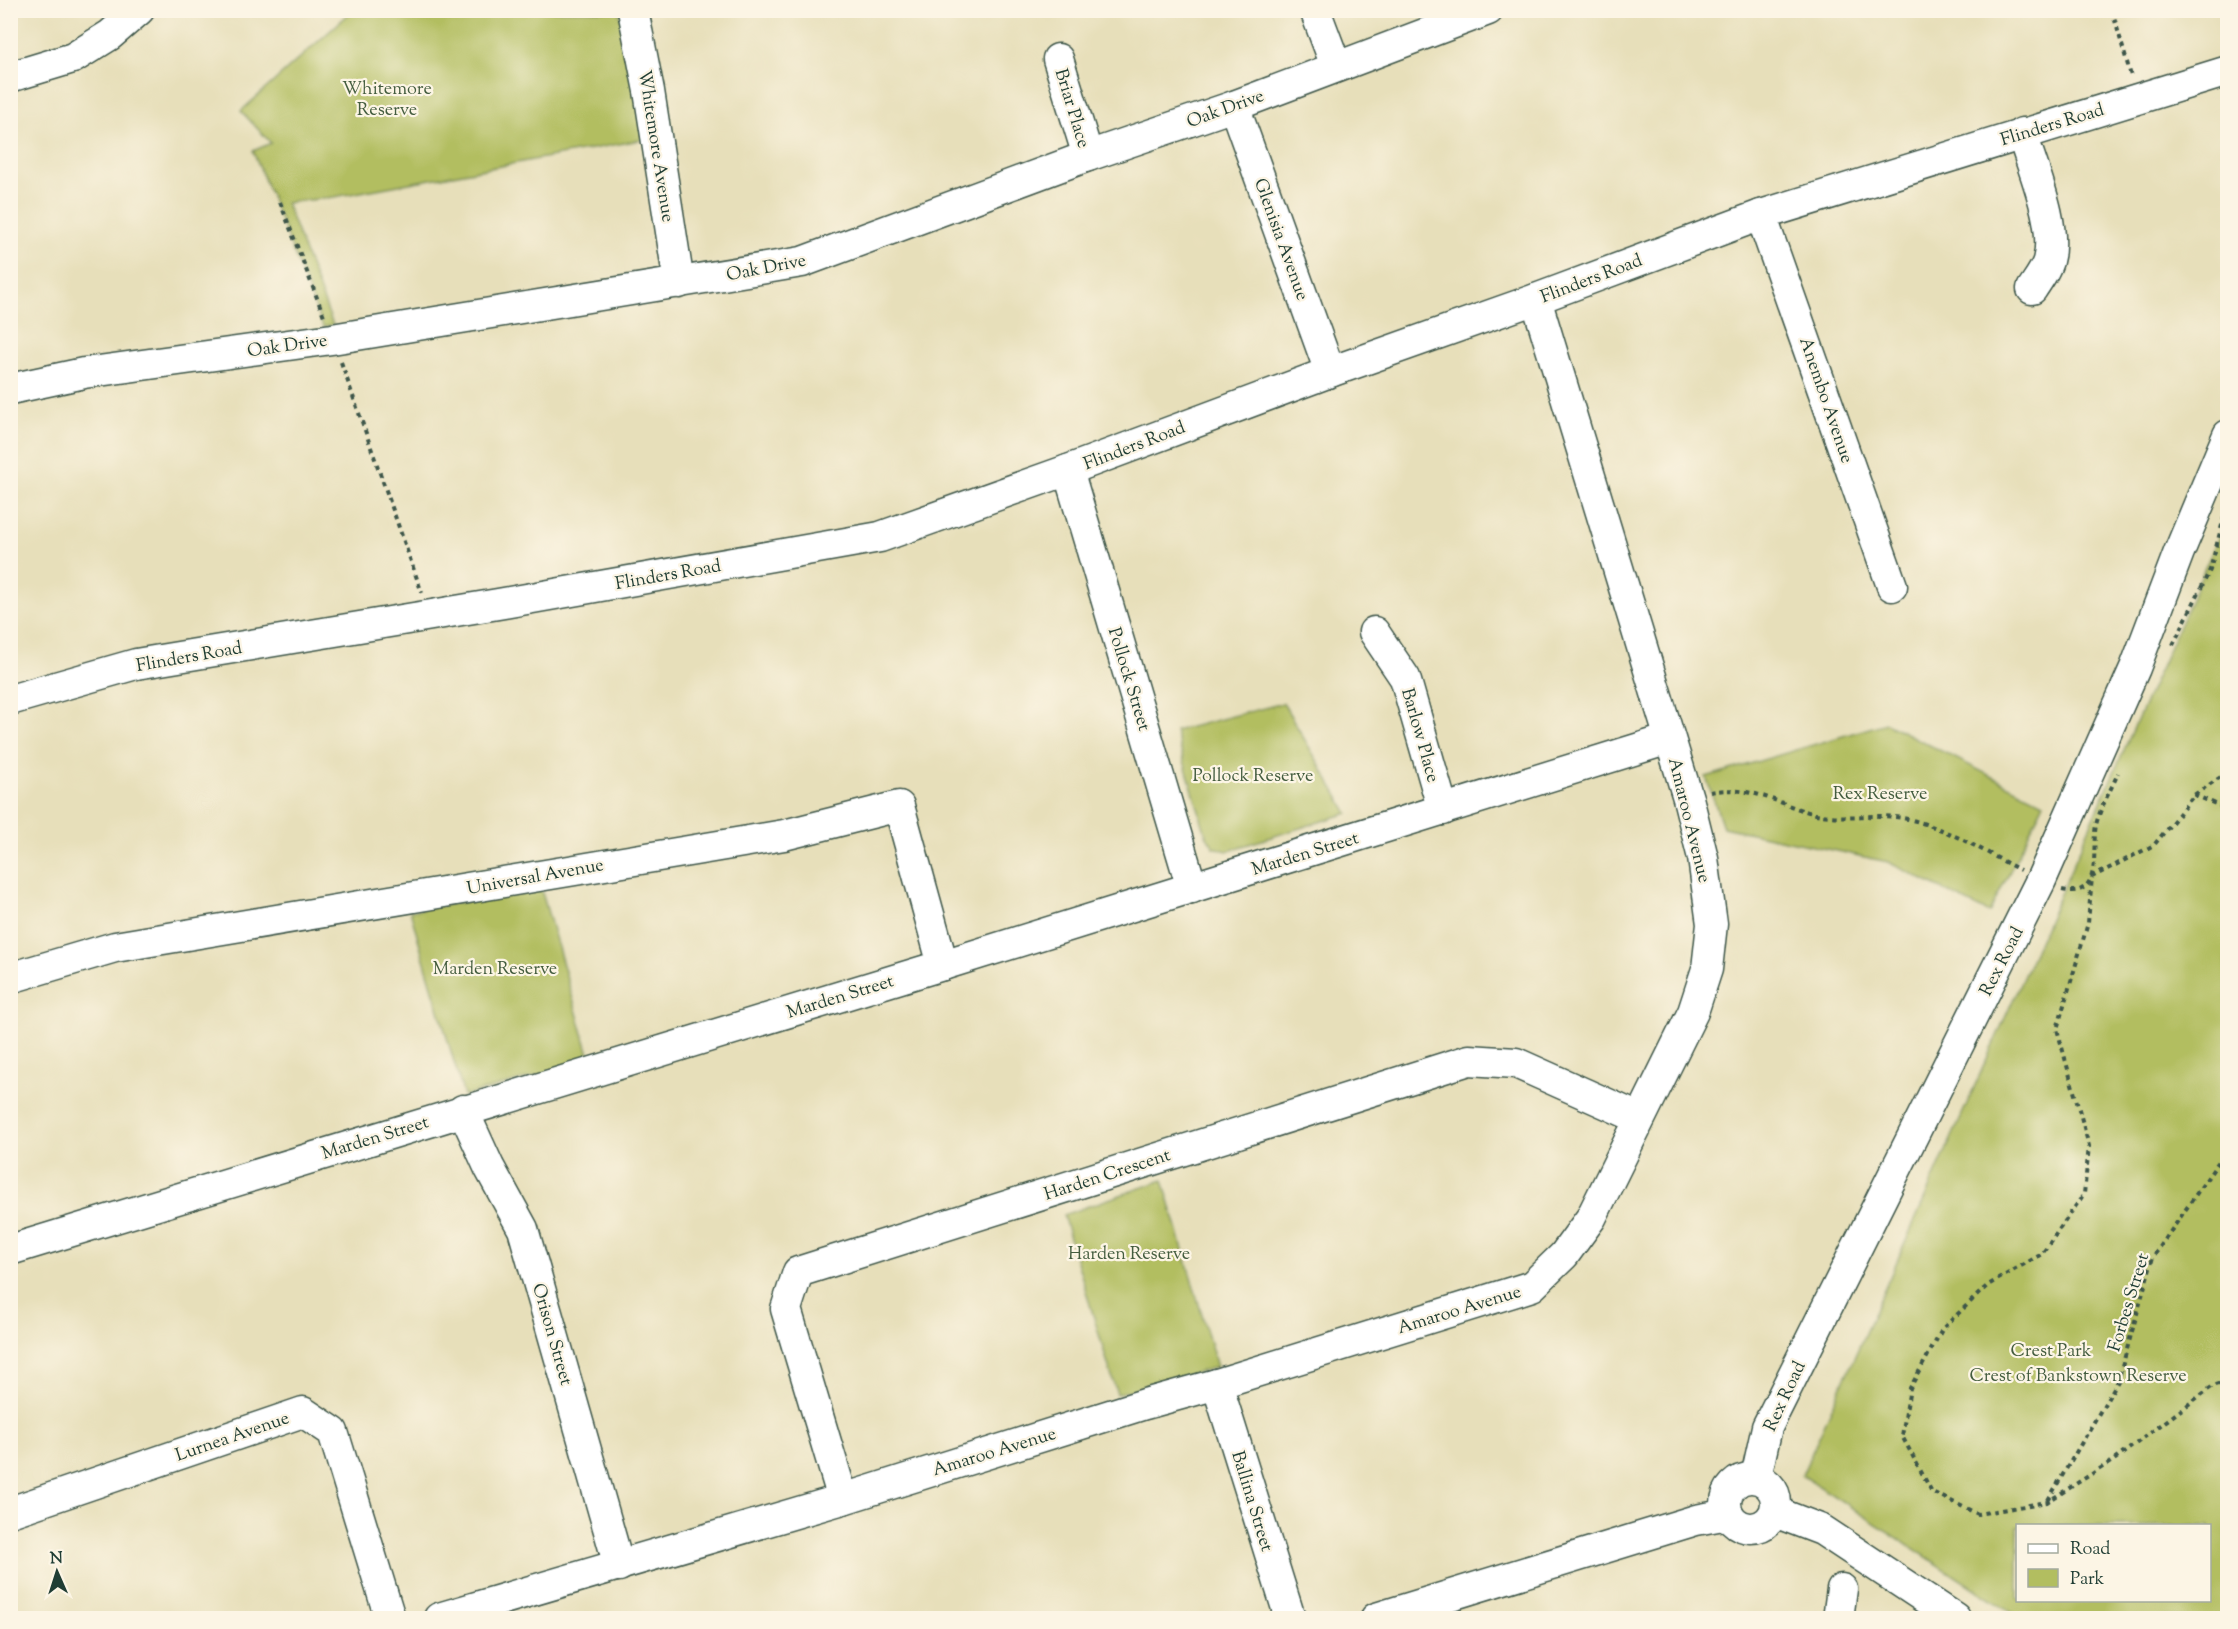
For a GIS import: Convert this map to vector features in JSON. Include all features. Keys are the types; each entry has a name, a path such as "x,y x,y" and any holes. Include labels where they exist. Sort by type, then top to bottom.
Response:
{"street":[{"path":"10,77 73,58 110,34 139,10"},
{"name":"Whitemore Avenue","path":"633,10 649,91 679,283"},
{"path":"1315,10 1336,66"},
{"name":"Oak Drive","path":"10,389 84,373 332,339 802,262 1088,156 1234,106 1488,10"},
{"name":"Briar Place","path":"1058,59 1088,156"},
{"name":"Flinders Road","path":"10,700 136,664 880,537 1761,215 2228,71"},
{"name":"Glenisia Avenue","path":"1234,106 1330,372"},
{"path":"2022,133 2047,216 2050,244 2048,262 2032,290"},
{"name":"Anembo Avenue","path":"1761,215 1892,586"},
{"name":"Amaroo Avenue","path":"439,1618 843,1499 1144,1404 1217,1384 1532,1286 1564,1255 1591,1218 1693,1012 1707,969 1712,924 1703,858 1688,798 1536,299"},
{"name":"Rex Road","path":"1756,1477 1767,1427 2041,880 2135,668 2179,552 2228,435"},
{"name":"Pollock Street","path":"1068,470 1192,888"},
{"name":"Barlow Place","path":"1374,632 1405,678 1443,810"},
{"name":"Marden Street","path":"10,1250 1669,740"},
{"name":"Universal Avenue","path":"10,978 115,946 784,834 899,806 943,965"},
{"name":"Harden Crescent","path":"843,1499 786,1309 798,1272 1469,1060 1516,1063 1639,1118"},
{"name":"Orison Street","path":"464,1110 489,1167 524,1229 619,1566"},
{"name":"Ballina Street","path":"1217,1384 1290,1618"},
{"name":"Lurnea Avenue","path":"10,1512 303,1412 333,1432 390,1618"},
{"path":"1756,1477 1763,1480 1773,1490 1775,1512 1764,1525 1748,1528 1740,1526 1728,1514 1725,1499 1728,1491 1740,1480 1756,1477"},
{"path":"1775,1512 1822,1530 1955,1618"},
{"path":"1376,1618 1696,1520 1728,1514"},
{"path":"1838,1618 1842,1589"}],"path":[{"path":"2112,10 2137,98"},
{"path":"280,202 327,325"},
{"path":"337,353 423,595"},
{"path":"2171,650 2210,570 2228,504"},
{"path":"2120,770 2097,824 2088,923 2056,1029 2090,1146 2084,1194 2042,1254 1988,1285 1943,1328 1910,1388 1902,1436 1932,1492 1978,1514 2047,1502 2114,1460 2213,1386 2228,1381"},
{"path":"2060,889 2074,892 2082,890 2092,878 2154,845 2194,795 2228,772"},
{"path":"1700,794 1720,790 1742,791 1773,798 1804,811 1826,816 1878,816 1926,823 2023,872"},
{"path":"2194,795 2228,809"},
{"name":"Forbes Street","path":"2047,1502 2118,1381 2153,1257 2228,1148"}],"green space":[{"name":"Whitemore Reserve","path":"352,11 619,11 646,139 334,197 286,203 333,325 323,327 253,151 271,143 241,111"},
{"name":"Crest Park","path":"2227,518 2227,1618 2019,1618 1802,1475"},
{"name":"Pollock Reserve","path":"1283,703 1348,813 1227,851 1214,847 1206,835 1175,731"},
{"name":"Rex Reserve","path":"1886,723 2044,803 1989,913 1888,862 1723,827 1706,777"},
{"name":"Marden Reserve","path":"541,889 591,1061 464,1096 410,911"},
{"name":"Harden Reserve","path":"1163,1180 1217,1367 1117,1394 1063,1215"}],"park label":[{"name":"Crest of Bankstown Reserve","path":"2078,1375"}]}
